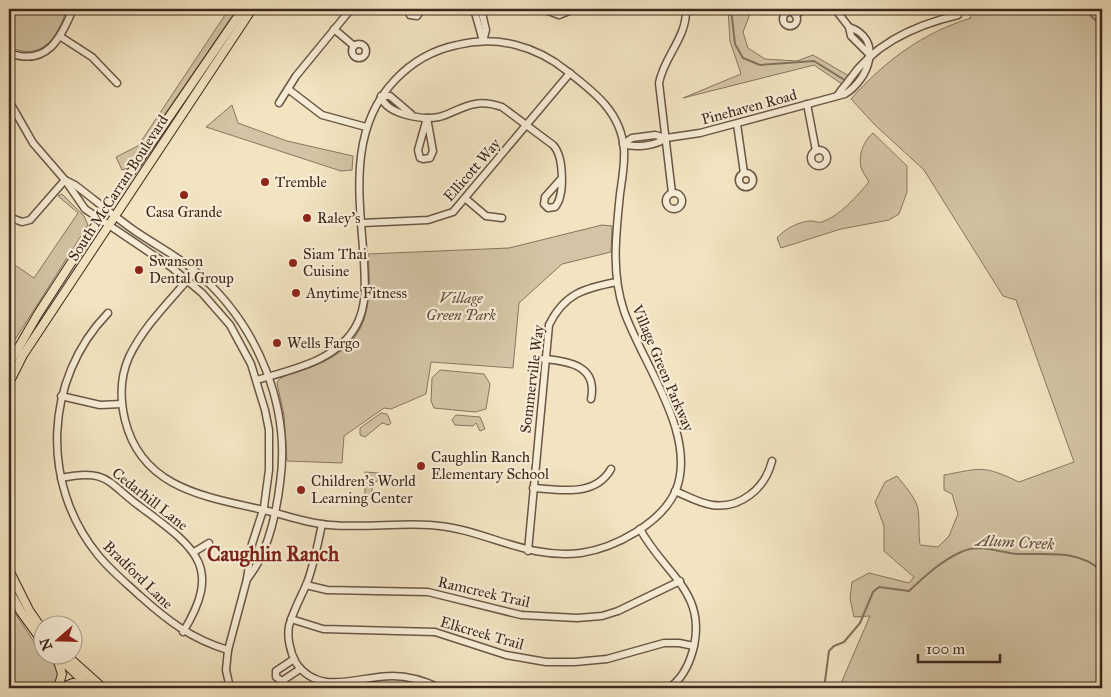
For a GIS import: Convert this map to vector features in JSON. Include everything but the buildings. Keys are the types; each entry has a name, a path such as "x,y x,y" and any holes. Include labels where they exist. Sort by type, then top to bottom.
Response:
{"main road":[{"name":"South McCarran Boulevard","path":"9,364 38,314 106,209 243,9"},
{"name":"South McCarran Boulevard","path":"9,383 23,355 252,9"},
{"path":"9,570 32,614"},
{"path":"9,590 32,627"},
{"path":"58,664 62,674 59,688"},
{"path":"65,664 90,687"},
{"path":"76,664 102,688"},
{"path":"59,688 73,683 90,687"}],"street":[{"path":"9,53 20,56 41,54 52,47 61,37 73,9"},
{"path":"279,103 296,76 351,9"},
{"path":"408,9 413,16 420,15 422,9"},
{"path":"474,9 483,41"},
{"path":"482,9 486,30 483,41"},
{"path":"542,9 559,14 574,9"},
{"path":"672,193 659,83 662,70 680,39 686,9"},
{"path":"796,15 805,9"},
{"path":"835,9 849,27 857,31 869,45 871,56"},
{"name":"Pinehaven Road","path":"623,144 632,138 655,135 666,138 694,134 737,124 838,94 860,64 893,39 957,12"},
{"path":"334,30 354,46"},
{"path":"61,37 92,58 117,83"},
{"name":"Village Green Parkway","path":"195,271 145,332 132,352 123,376 122,404 126,425 135,447 150,466 166,479 190,491 322,524 438,525 528,551 554,554 583,552 602,547 640,529 661,512 675,491 682,460 680,440 628,320 617,282 616,246 624,161 623,144 618,126 610,110 596,95 547,56 534,50 506,43 483,41 449,46 422,58 400,74 381,96 366,127 360,157 365,293 361,314 351,334 335,351 324,357 257,380"},
{"name":"Ellicott Way","path":"362,223 437,218 454,212 466,200 570,73"},
{"path":"288,89 322,115 366,127"},
{"path":"381,96 386,105 402,114 427,118 437,117 464,107 483,103 502,107 556,149 562,164 561,179"},
{"path":"9,100 33,143 65,180 79,204 188,280 212,303 230,325 248,357 257,380 265,410 270,450 264,510 251,551 247,579 228,650 226,670 230,688"},
{"path":"807,104 816,151"},
{"path":"427,118 433,151 430,158 423,159 420,158 418,150 427,118"},
{"path":"737,124 744,173"},
{"path":"65,180 75,185 115,216 195,271 223,298 242,322 258,350 269,377 278,414 282,444 280,480 275,512 258,563 247,579"},
{"path":"9,217 22,222 30,220 65,180"},
{"path":"466,200 486,216 502,218"},
{"name":"Sommerville Way","path":"528,551 544,360 549,325 564,302 581,291 617,282"},
{"name":"Bradford Lane","path":"108,313 83,344 71,367 61,396 56,433 61,478 77,523 98,555 168,622 198,640 228,650"},
{"path":"544,360 568,362 580,367 591,382 591,399"},
{"path":"61,396 100,405 122,404"},
{"path":"675,491 711,505 721,506 738,502 753,493 764,481 772,461"},
{"path":"533,488 578,491 600,482 611,469"},
{"name":"Cedarhill Lane","path":"61,478 88,474 103,477 172,529 194,552 201,570 201,595 196,610 183,632"},
{"path":"322,524 316,555 292,619 289,641 294,659 300,669 315,682 327,686 340,686 394,676 418,679 440,688"},
{"path":"640,529 656,555 680,581 689,594 696,612 697,627 694,646 686,669 669,688"},
{"path":"194,552 209,543"},
{"name":"Ramcreek Trail","path":"306,585 334,591 428,592 521,615 577,618 602,616 618,611 680,581"},
{"name":"Elkcreek Trail","path":"292,619 323,629 435,632 506,655 546,662 575,662 607,658 664,643 694,646"},
{"path":"294,659 276,671 276,677 282,680 300,669"}],"green space":[{"path":"9,9 67,9 58,29 47,44 40,49 21,51 9,47"},
{"path":"229,9 237,9 128,168 122,170 116,157 138,146"},
{"path":"728,9 752,9 743,32 748,48 765,59 797,61 813,55 849,76 842,84 814,65 683,98 741,74 730,41"},
{"path":"968,9 1102,9 1102,688 839,688 870,616 854,617 850,598 852,582 869,573 909,583 914,577 884,551 884,526 875,502 885,482 897,476 917,505 920,545 938,547 949,536 958,514 952,494 944,490 944,475 982,469 1019,482 1074,462 1016,300 1003,296 924,170 875,125 851,99 877,72 905,50 936,32 971,18"},
{"path":"232,105 238,123 287,141 353,156 352,170 341,171 206,127"},
{"path":"873,133 907,166 907,192 899,214 889,220 841,229 781,248 777,238 784,232 802,222 821,222 836,215 869,182 862,169 860,158 864,144"},
{"path":"62,194 84,216 88,225 9,349 9,261 34,278 78,213 58,196"},
{"name":"Village Green Park","path":"602,225 612,226 611,252 562,264 519,303 513,368 431,362 426,394 391,409 384,408 344,436 342,463 287,461 284,415 277,383 283,376 322,363 339,353 351,341 360,328 366,313 369,296 368,254 509,248"},
{"path":"440,370 484,374 490,384 486,409 475,412 434,408 431,401 432,378"},
{"path":"381,413 387,414 391,423 389,425 382,423 365,437 360,435 360,428"},
{"path":"456,415 480,417 485,429 480,431 476,423 473,426 455,425 452,420"},
{"path":"365,472 379,473 378,481 373,482 371,499 365,496"},
{"path":"9,604 32,639 32,664 54,664 59,672 57,681 52,688 18,688 9,682"}],"waterway":[{"path":"731,9 735,44 743,58 760,65 814,61 843,79"},
{"path":"1089,9 1091,16 1102,26"},
{"name":"Alum Creek","path":"820,688 825,681 829,651 834,646 844,642 860,623 873,592 879,587 909,591 940,564 968,549 983,548 1018,554 1074,556 1094,565 1102,572"}],"place":[{"name":"Tremble","path":"265,182"},
{"name":"Casa Grande","path":"184,195"},
{"name":"Raley's","path":"307,218"},
{"name":"Siam Thai Cuisine","path":"293,263"},
{"name":"Swanson Dental Group","path":"139,270"},
{"name":"Anytime Fitness","path":"296,293"},
{"name":"Wells Fargo","path":"277,343"},
{"name":"Caughlin Ranch Elementary School","path":"421,466"},
{"name":"Children's World Learning Center","path":"301,490"}],"district":[{"name":"Caughlin Ranch","path":"273,554"}]}
